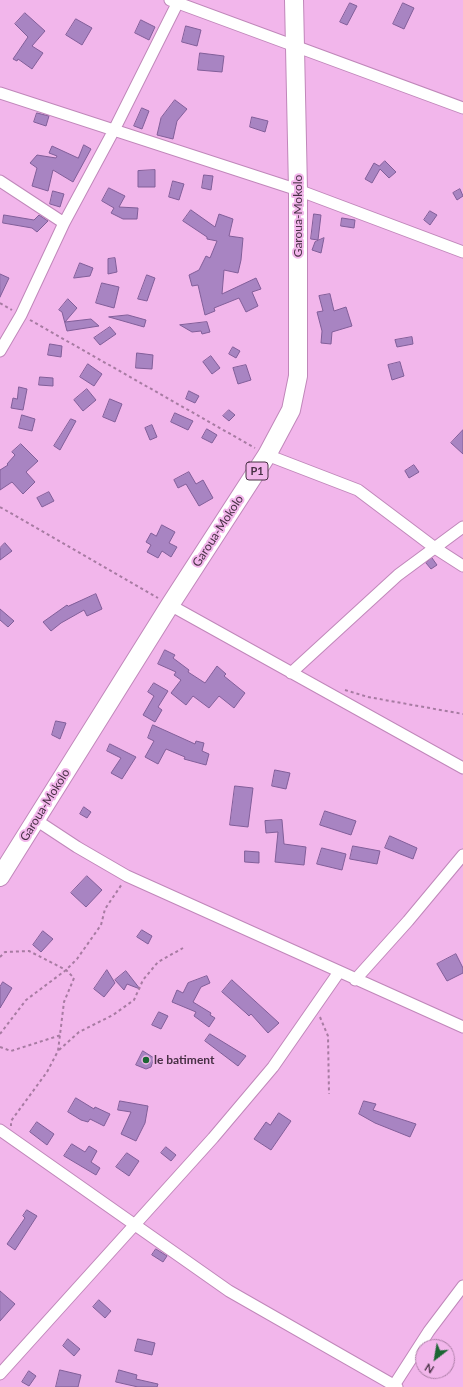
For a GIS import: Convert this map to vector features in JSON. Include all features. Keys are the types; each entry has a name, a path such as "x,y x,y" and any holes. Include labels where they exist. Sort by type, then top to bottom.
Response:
{"main road":[{"name":"Garoua-Mokolo","path":"0,877 170,605 267,455 291,410 298,376 298,190 294,0"}],"street":[{"path":"0,351 21,315 64,223 114,130 176,1 296,48 463,108"},
{"path":"0,94 298,190 463,252"},
{"path":"0,181 64,223"},
{"path":"267,455 358,490 435,548 463,566"},
{"path":"291,673 398,575 463,527"},
{"path":"170,605 463,768"},
{"path":"36,820 77,847 127,876 355,980 463,1027"},
{"path":"355,980 408,921 463,855"},
{"path":"0,1374 213,1138 273,1066 339,972"},
{"path":"0,1130 229,1291 394,1386 429,1331 463,1286"}],"path":[{"path":"0,303 267,455"},
{"path":"0,507 170,605"},
{"path":"340,688 368,697 463,714"},
{"path":"0,1034 26,1000 66,970 77,959 101,925 105,909 127,876"},
{"path":"58,1051 79,1032 113,1015 134,1000 143,980 158,962 183,948"},
{"path":"0,957 5,952 29,951 66,970 74,978 64,1002 58,1051 47,1072 11,1122 10,1137"},
{"path":"317,1011 328,1036 329,1094"},
{"path":"0,1047 11,1050 61,1035"}],"building":[{"path":"350,3 357,6 347,25 340,22"},
{"path":"403,3 414,8 404,29 393,24"},
{"path":"25,13 45,31 32,46 43,53 32,69 18,59 17,61 13,59 28,37 15,24"},
{"path":"76,19 92,28 82,45 66,35"},
{"path":"141,20 155,27 149,40 135,33"},
{"path":"186,26 201,30 197,46 182,42"},
{"path":"200,53 224,56 222,72 198,70"},
{"path":"175,100 187,109 177,121 173,139 157,135 161,118"},
{"path":"142,108 149,111 142,129 134,126"},
{"path":"37,113 49,116 46,126 34,122"},
{"path":"252,117 268,121 265,132 250,127"},
{"path":"84,145 91,149 73,182 53,170 48,191 32,186 37,168 30,163 37,155 56,158 57,156 49,153 52,146 78,158"},
{"path":"385,161 396,172 389,178 380,169 372,183 365,179 374,163 379,166"},
{"path":"155,170 155,187 138,187 138,171"},
{"path":"204,175 213,176 211,190 202,188"},
{"path":"173,181 184,184 179,200 169,197"},
{"path":"109,188 125,196 119,207 138,208 137,219 123,219 111,213 114,208 102,201"},
{"path":"460,189 463,196 457,200 453,193"},
{"path":"53,191 64,194 60,207 50,204"},
{"path":"191,210 215,227 219,214 233,219 229,236 243,238 241,260 238,273 224,270 222,294 256,278 261,289 252,292 258,306 246,312 239,298 214,308 215,311 205,315 198,285 192,286 189,275 199,270 206,256 210,258 217,241 207,239 207,237 183,221"},
{"path":"430,211 437,215 430,225 424,220"},
{"path":"314,214 321,215 318,240 311,239"},
{"path":"4,215 34,220 39,215 48,221 37,232 32,228 3,223"},
{"path":"342,218 355,220 354,228 341,226"},
{"path":"324,238 321,253 312,250 315,242"},
{"path":"115,258 117,272 108,274 108,259"},
{"path":"80,263 93,268 90,276 74,278"},
{"path":"0,274 9,278 0,297"},
{"path":"147,275 155,278 147,301 138,299"},
{"path":"102,283 119,287 114,308 96,303"},
{"path":"330,294 334,311 346,307 352,326 332,332 331,344 321,343 322,331 317,312 323,311 319,296"},
{"path":"68,299 77,308 65,322 91,319 99,326 67,331 62,312 59,310"},
{"path":"128,315 146,320 144,327 109,317"},
{"path":"207,322 210,332 202,334 201,331 192,332 180,325"},
{"path":"110,327 116,334 100,345 94,338"},
{"path":"412,337 413,344 397,347 395,340"},
{"path":"50,344 62,346 61,357 48,355"},
{"path":"233,347 240,351 236,358 229,354"},
{"path":"137,353 153,355 152,369 136,368"},
{"path":"211,356 220,368 212,374 203,362"},
{"path":"400,362 404,376 392,380 388,365"},
{"path":"88,364 102,374 94,386 80,377"},
{"path":"246,365 251,380 238,384 233,368"},
{"path":"40,377 53,378 53,386 39,385"},
{"path":"19,387 27,389 23,410 11,408 13,398 17,399"},
{"path":"87,389 96,400 83,411 74,400"},
{"path":"189,391 199,396 195,403 186,399"},
{"path":"110,399 122,404 115,422 103,417"},
{"path":"229,410 235,415 229,421 223,416"},
{"path":"175,413 193,421 188,430 171,422"},
{"path":"22,415 35,419 32,431 19,428"},
{"path":"71,419 76,421 60,450 54,446"},
{"path":"152,425 157,437 150,440 145,428"},
{"path":"207,429 217,435 212,443 202,438"},
{"path":"463,430 463,454 451,443"},
{"path":"21,444 38,461 26,472 35,482 23,494 12,482 0,490 0,470 8,465 7,464 15,455 12,452"},
{"path":"414,465 419,472 409,478 405,471"},
{"path":"189,472 196,484 203,480 213,498 199,506 186,484 178,488 174,480"},
{"path":"49,492 54,501 42,507 37,498"},
{"path":"162,525 175,532 169,543 177,547 171,557 162,551 158,558 147,552 151,545 146,542 151,533 156,536"},
{"path":"5,543 12,551 0,560 0,548"},
{"path":"432,558 437,565 431,569 426,563"},
{"path":"96,594 102,609 87,616 84,610 61,623 51,631 43,622 67,605 68,606"},
{"path":"0,609 14,621 8,627 0,620"},
{"path":"165,650 175,655 173,658 189,670 188,672 205,683 217,666 226,674 224,676 245,693 234,708 219,696 209,708 193,696 186,705 171,693 181,680 174,675 176,672 158,664"},
{"path":"154,683 168,691 158,707 162,710 155,722 143,715 154,696 148,692"},
{"path":"56,721 66,723 60,739 52,735"},
{"path":"153,725 195,744 196,741 204,743 202,751 209,754 206,765 184,759 185,757 166,749 158,764 145,757 154,741 148,738"},
{"path":"110,744 136,757 122,779 111,773 121,758 107,751"},
{"path":"275,770 290,773 286,789 272,786"},
{"path":"235,786 253,788 248,827 230,825"},
{"path":"84,807 91,812 87,818 80,814"},
{"path":"325,811 356,821 351,835 320,825"},
{"path":"282,820 284,844 306,847 304,865 275,862 278,832 266,833 265,821"},
{"path":"390,836 417,848 413,859 385,848"},
{"path":"353,846 380,851 377,864 350,859"},
{"path":"322,848 346,854 342,870 317,864"},
{"path":"245,851 259,852 259,863 245,862"},
{"path":"87,876 102,890 86,907 71,893"},
{"path":"142,930 152,936 148,944 137,937"},
{"path":"43,931 53,939 41,952 33,945"},
{"path":"456,954 463,968 463,973 447,981 437,964"},
{"path":"107,970 115,983 104,997 94,989"},
{"path":"126,971 140,989 127,984 124,990 115,980"},
{"path":"207,976 210,983 201,987 193,1002 211,1013 210,1015 215,1018 209,1027 194,1016 196,1012 172,1002 177,990 183,993 188,983"},
{"path":"232,980 279,1023 268,1033 251,1014 249,1016 222,992"},
{"path":"3,982 12,988 0,1008 0,987"},
{"path":"159,1012 168,1016 161,1029 152,1025"},
{"path":"210,1034 246,1056 238,1066 205,1041"},
{"name":"le batiment","path":"143,1051 154,1058 151,1067 146,1069 136,1065"},
{"path":"76,1098 94,1109 95,1107 110,1114 104,1126 90,1119 88,1122 81,1120 68,1112"},
{"path":"120,1101 148,1106 145,1123 136,1141 121,1134 131,1112 118,1110"},
{"path":"364,1101 376,1104 373,1110 416,1124 410,1137 375,1123 359,1114"},
{"path":"279,1113 291,1121 271,1150 254,1139 266,1122 270,1125"},
{"path":"37,1122 54,1134 47,1145 30,1132"},
{"path":"72,1144 85,1152 89,1146 97,1151 91,1162 100,1168 96,1175 64,1156"},
{"path":"166,1147 176,1155 171,1161 161,1153"},
{"path":"127,1153 139,1161 129,1176 116,1167"},
{"path":"27,1210 37,1216 15,1250 7,1244 25,1218 23,1216"},
{"path":"156,1249 167,1256 163,1262 152,1255"},
{"path":"0,1291 15,1304 0,1321"},
{"path":"99,1300 111,1311 105,1318 93,1307"},
{"path":"68,1339 80,1349 74,1356 63,1346"},
{"path":"138,1339 155,1343 152,1355 135,1351"},
{"path":"60,1370 81,1375 78,1387 56,1387"},
{"path":"119,1370 137,1375 136,1379 158,1384 157,1387 138,1387 116,1382"},
{"path":"29,1371 36,1376 29,1386 22,1382"}],"place":[{"name":"le batiment","path":"146,1060"}]}
